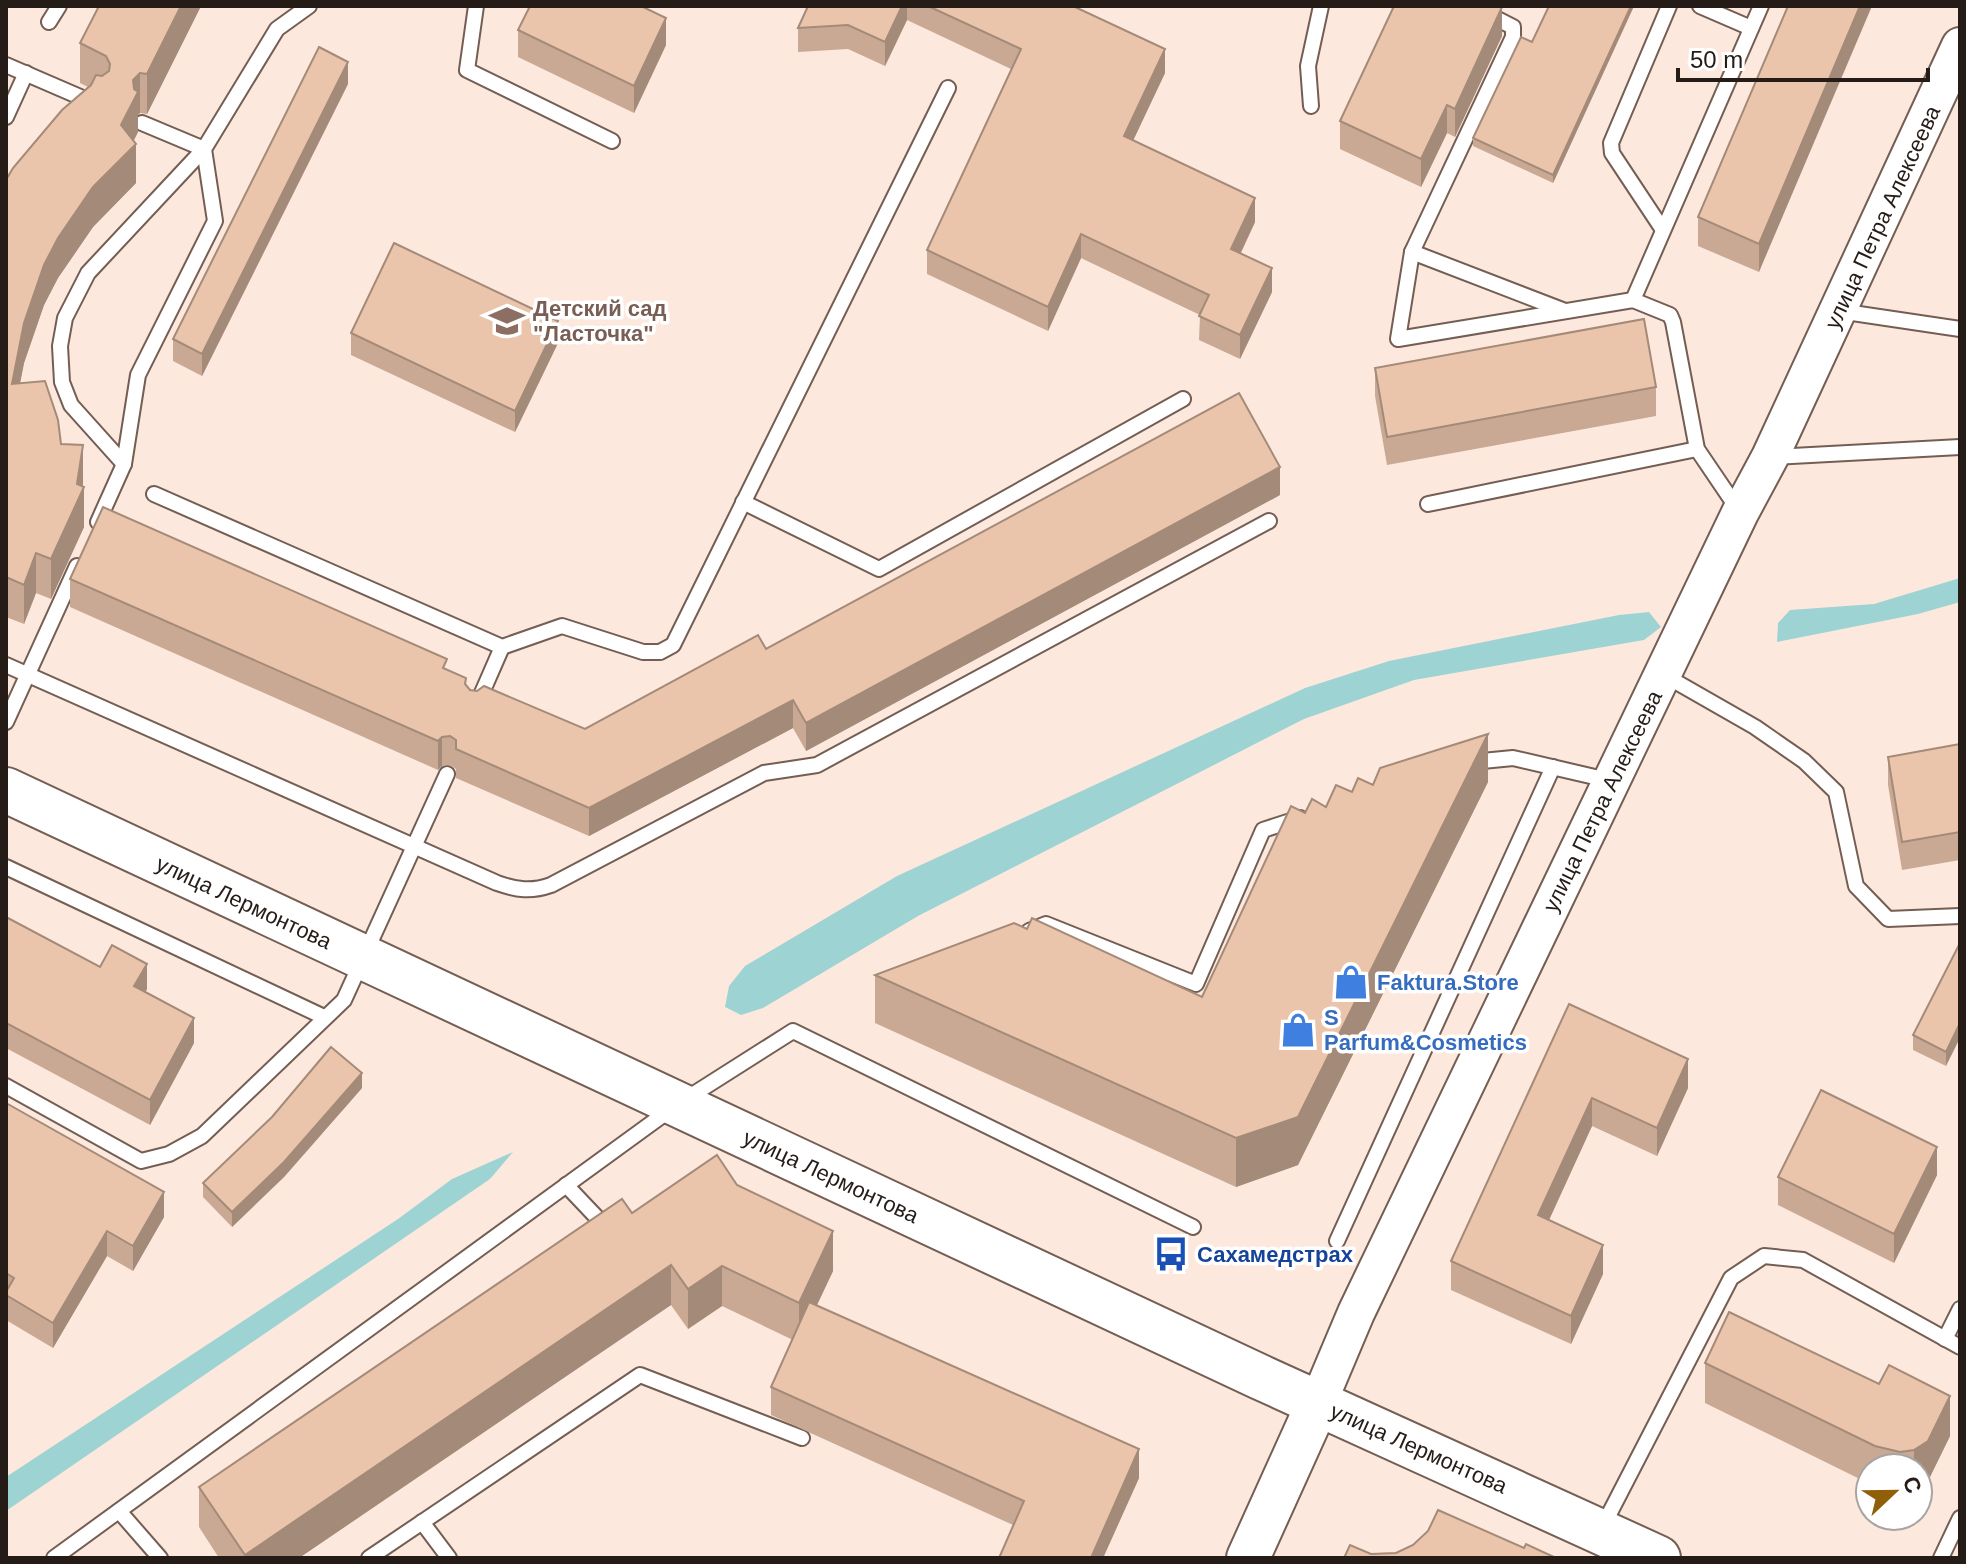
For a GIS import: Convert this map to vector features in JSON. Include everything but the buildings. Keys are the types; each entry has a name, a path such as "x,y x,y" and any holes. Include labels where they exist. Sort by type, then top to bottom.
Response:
{"main road":[{"name":"улица Лермонтова","path":"6,790 1318,1403 1658,1558"},
{"name":"улица Петра Алексеева","path":"1248,1558 1318,1403"}],"street":[{"name":"улица Петра Алексеева","path":"1318,1403 1356,1313 1740,513 1770,457 1960,46"}],"lane":[{"path":"49,22 59,6"},
{"path":"124,464 71,405 62,382 60,346 65,318 88,273 204,149 277,29 309,6"},
{"path":"476,6 467,70 612,141"},
{"path":"1311,106 1308,66 1321,6"},
{"path":"1472,6 1513,27 1513,37 1412,252 1398,339 1633,300 1670,315 1697,449 1740,513"},
{"path":"1663,230 1612,153 1611,143 1669,6"},
{"path":"1700,6 1751,28"},
{"path":"1633,300 1761,6"},
{"path":"6,65 100,106"},
{"path":"6,117 26,73"},
{"path":"154,494 502,647 562,626 643,652 660,652 673,645 948,88"},
{"path":"142,123 204,149"},
{"path":"6,722 124,464 138,375 215,221 204,149"},
{"path":"1412,252 1565,311"},
{"path":"1838,311 1960,329"},
{"path":"743,502 879,569 1183,399"},
{"path":"1770,457 1960,447"},
{"path":"1428,504 1697,449"},
{"path":"6,665 414,846 517,889 536,890 764,773 817,765 1269,521"},
{"path":"475,710 502,647"},
{"path":"1663,674 1792,752 1836,792 1856,886 1888,919 1960,916"},
{"path":"1451,769 1480,760 1513,758 1612,781"},
{"path":"1337,1241 1553,767"},
{"path":"6,1086 141,1161 169,1154 202,1136 344,1000 447,774"},
{"path":"1018,935 1046,924 1196,984 1263,830 1321,811"},
{"path":"6,867 324,1017"},
{"path":"54,1558 678,1104 793,1031 1193,1227"},
{"path":"566,1185 603,1224 628,1220"},
{"path":"1600,1530 1731,1278 1764,1256 1803,1260 1960,1347"},
{"path":"1945,1339 1960,1309"},
{"path":"369,1558 640,1375 802,1438"},
{"path":"119,1511 160,1558"},
{"path":"1941,1558 1960,1518"},
{"path":"422,1522 449,1558"}],"water":[{"path":"1960,578 1960,602 1918,614 1777,642 1778,623 1790,610 1874,604"},
{"path":"1649,612 1661,627 1644,640 1414,680 1304,719 918,916 763,1008 741,1015 725,1007 729,986 745,966 897,876 1305,688 1389,661 1619,615"},
{"path":"513,1152 490,1179 6,1511 6,1477 398,1219 452,1179"}],"place":[{"name":"Детский сад \"Ласточка\"","path":"507,321"},
{"name":"Faktura.Store","path":"1351,982"},
{"name":"S Parfum&Cosmetics","path":"1298,1030"},
{"name":"Сахамедстрах","path":"1171,1254"}]}
